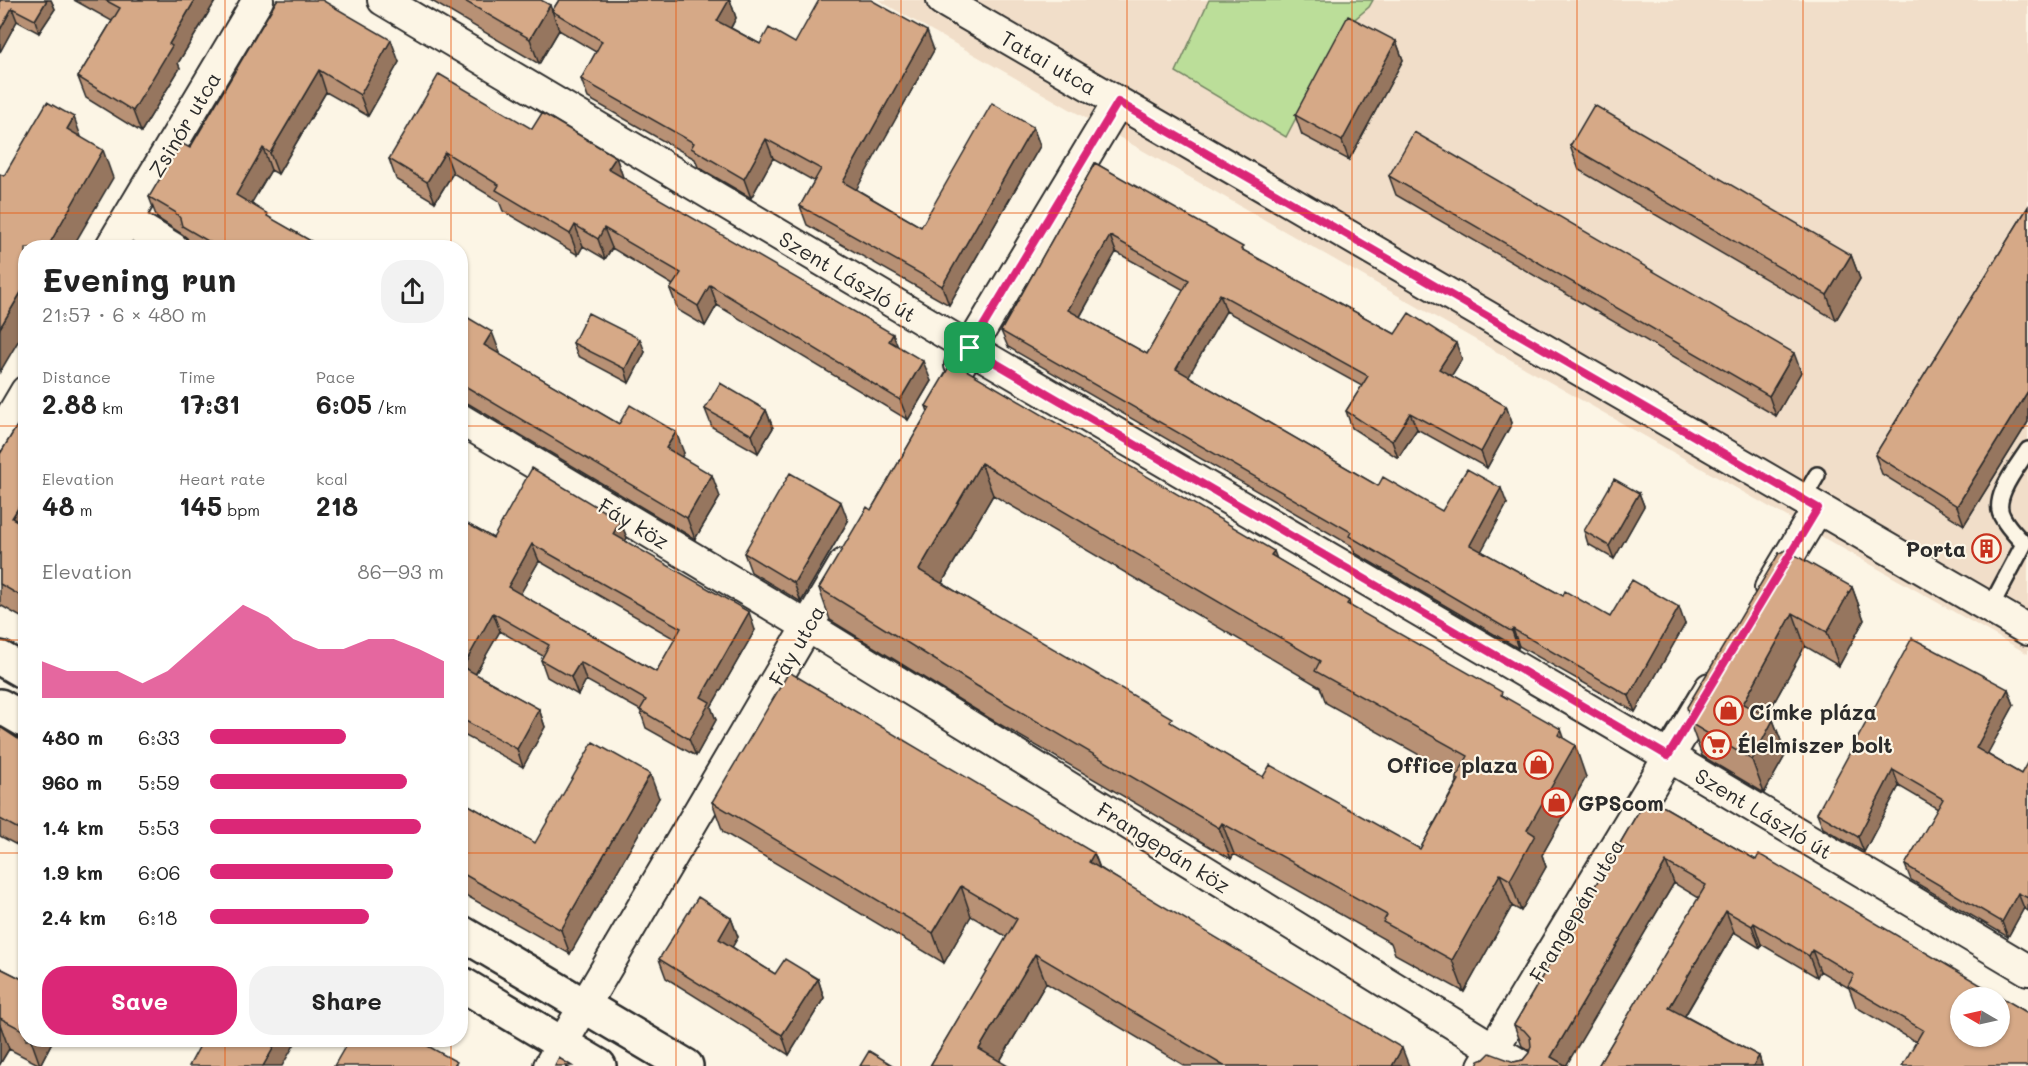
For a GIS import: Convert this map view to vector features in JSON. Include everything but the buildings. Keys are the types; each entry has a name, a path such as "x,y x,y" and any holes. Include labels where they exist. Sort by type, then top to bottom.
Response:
{"street":[{"name":"Zsinór utca","path":"115,240 258,0"},
{"name":"Szent László út","path":"383,0 2028,970"},
{"name":"Tatai utca","path":"942,0 1118,102 1813,494 2028,630"},
{"path":"946,389 1118,102"},
{"path":"127,220 160,240"},
{"path":"0,435 18,405"},
{"name":"Fáy köz","path":"468,424 807,627"},
{"path":"1758,608 1813,494"},
{"name":"Fáy utca","path":"556,1055 855,544"},
{"name":"Frangepán köz","path":"807,627 1488,1058 1522,1066"},
{"path":"0,658 18,668"},
{"name":"Frangepán utca","path":"1488,1058 1722,667"},
{"path":"0,706 18,716"},
{"path":"468,937 686,1066"},
{"path":"468,989 556,1055 599,1066"}],"lane":[{"path":"1990,608 2026,544 2001,517 1999,502 2003,489 2028,450"}],"shaded area":[{"path":"878,0 2028,0 2028,654"}],"green space":[{"path":"1209,0 1373,0 1369,7 1342,30 1286,137 1176,72"}],"place":[{"name":"Porta","path":"1987,548"},
{"name":"Címke pláza","path":"1728,711"},
{"name":"Élelmiszer bolt","path":"1716,744"},
{"name":"Office plaza","path":"1539,764"},
{"name":"GPScom","path":"1557,802"}],"route":[{"path":"1118,102 1818,508 1668,756 970,348 1118,102"}]}
